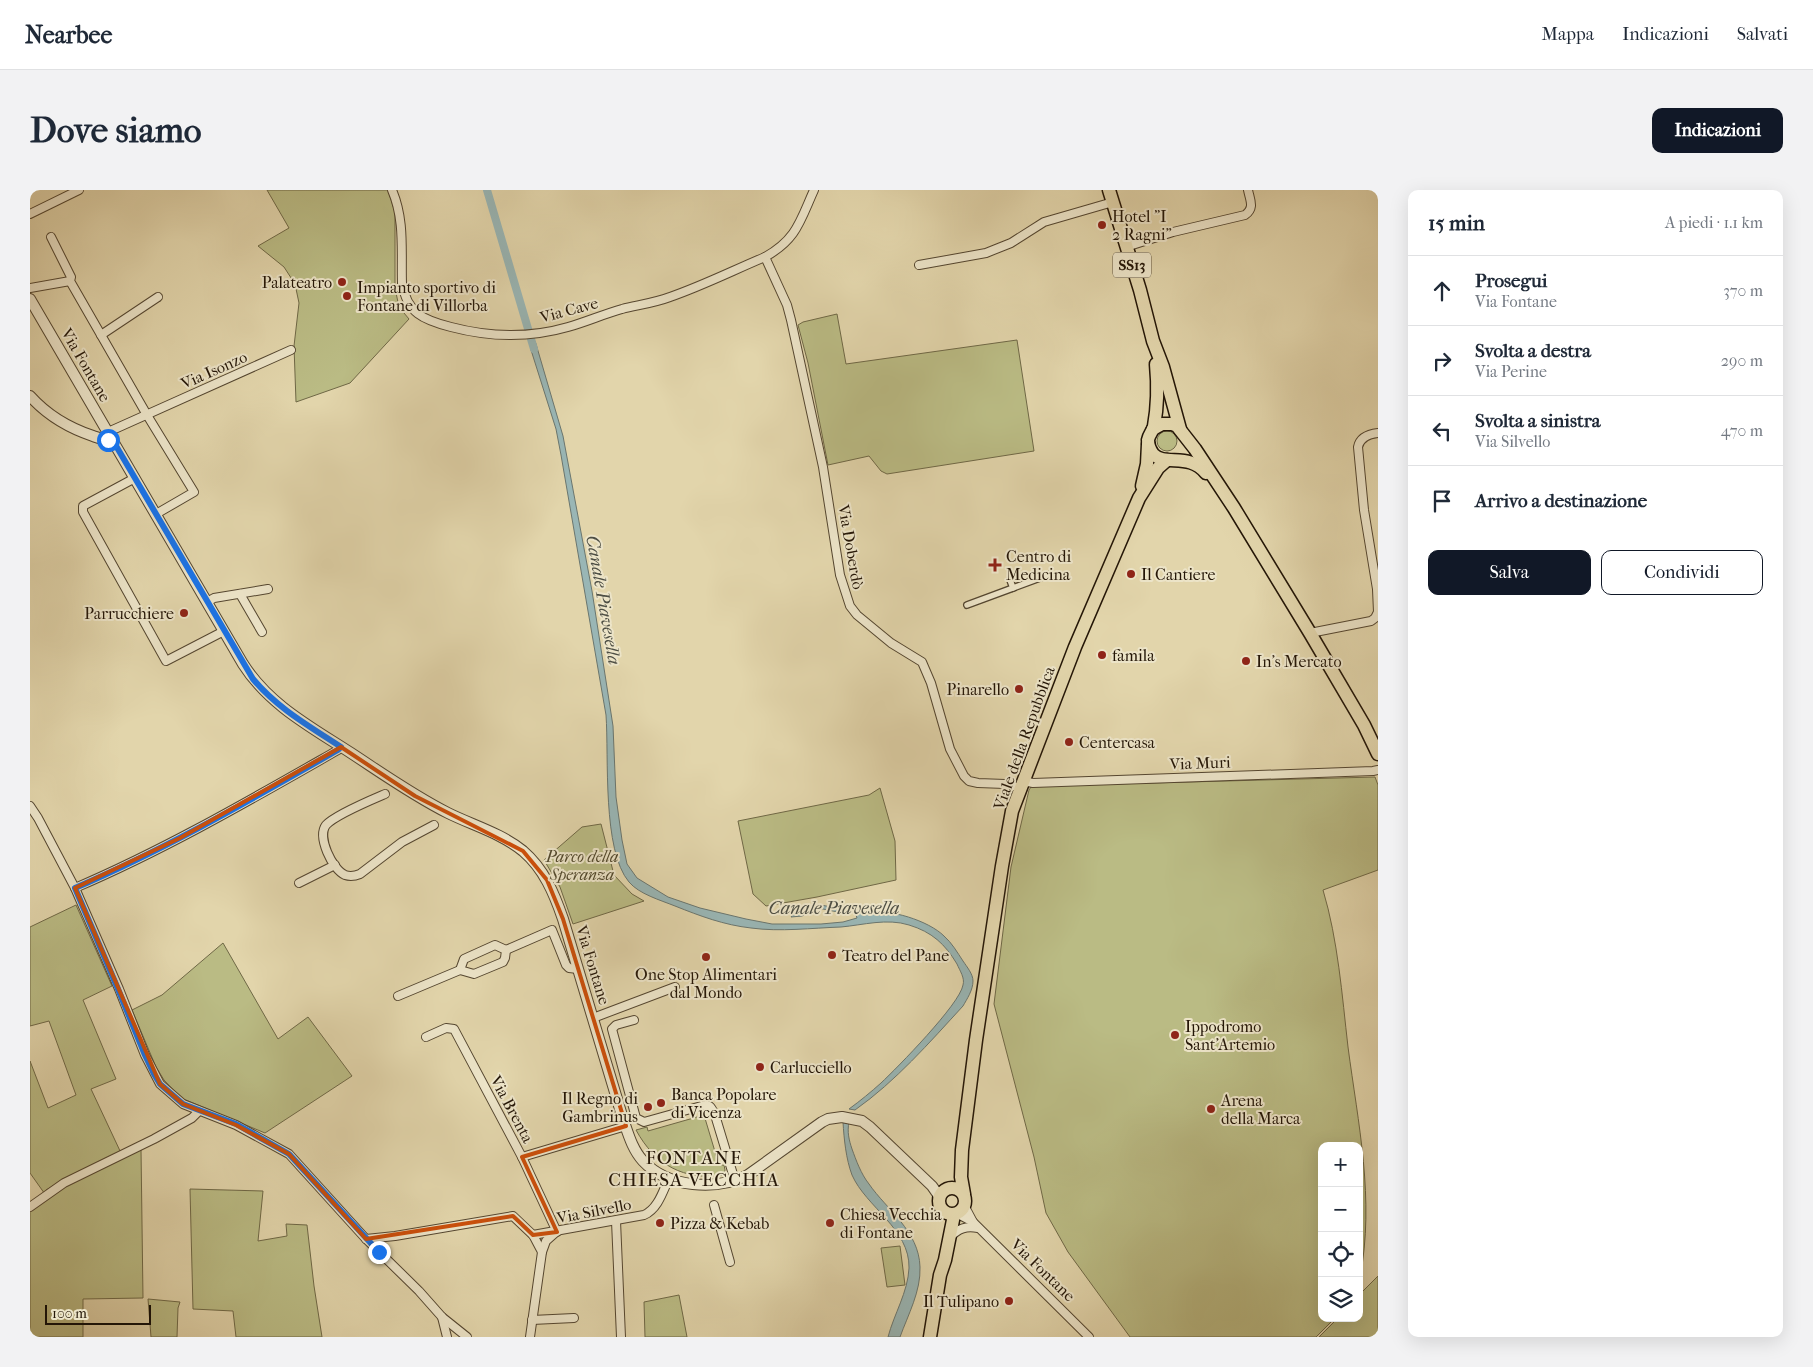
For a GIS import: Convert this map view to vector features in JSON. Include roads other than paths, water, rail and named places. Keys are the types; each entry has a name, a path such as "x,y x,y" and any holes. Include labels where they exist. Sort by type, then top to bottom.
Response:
{"main road":[{"name":"SS13","path":"1111,196 1153,341"},
{"path":"1153,341 1186,422 1234,508 1361,719 1378,754"},
{"path":"1139,498 1147,464 1148,443 1153,429 1158,388 1153,341"},
{"path":"1139,498 1158,468 1180,454 1185,444 1163,367"},
{"path":"1153,429 1167,423 1182,431 1234,508"},
{"path":"1148,443 1156,457 1188,461 1199,465 1234,508"},
{"name":"Viale della Repubblica","path":"940,1275 957,1208 962,1150 976,1040 1012,811 1078,638 1139,498"},
{"name":"Viale della Repubblica","path":"957,1208 939,1206 941,1190 962,1150"},
{"path":"941,1190 958,1189 957,1208"},
{"name":"Viale della Repubblica","path":"930,1337 940,1275 940,1255 957,1208"}],"street":[{"path":"30,214 79,190"},
{"name":"Via Cave","path":"392,190 400,217 402,283 411,308 426,319 472,333 517,334 548,332 624,309 647,305 671,297 765,257 792,237 814,190"},
{"path":"1126,247 1173,232 1245,214 1251,208 1248,190"},
{"path":"919,265 986,253 1011,243 1044,222 1111,196"},
{"path":"51,237 71,277 70,281 194,492 156,514"},
{"name":"Via Doberdò","path":"765,257 787,305 791,320 823,467 840,576 845,596 857,615 900,649 922,662 931,683 950,749 964,776 969,781 978,783 1022,784"},
{"path":"30,288 70,281"},
{"path":"101,335 158,297"},
{"name":"Via Fontane","path":"30,299 224,631 253,679 266,694 284,710 415,796 505,840 523,852 547,880 554,893 563,919 633,1147 643,1161 659,1173 685,1184 735,1181 748,1175 822,1122 842,1117 854,1118 870,1127 941,1190"},
{"name":"Via Isonzo","path":"110,436 147,414 291,350"},
{"path":"30,396 58,420 81,433 105,440 110,436"},
{"path":"1310,633 1371,621 1378,612 1377,589 1364,510 1358,447 1364,437 1378,433"},
{"path":"134,478 83,506 83,512 166,661 224,631"},
{"path":"967,605 1048,576"},
{"path":"1010,580 1013,588"},
{"path":"207,602 214,598 268,589"},
{"path":"240,594 262,632"},
{"path":"75,888 125,866 180,838 341,747"},
{"name":"Via Muri","path":"1022,784 1033,782 1378,770"},
{"path":"385,794 327,824 322,834 324,844 339,872 346,876 354,877 402,842 434,825"},
{"path":"30,806 75,888 154,1074 160,1084 183,1104 236,1124 289,1154 366,1239 419,1291 442,1317 467,1337"},
{"path":"299,882 335,865"},
{"path":"460,970 462,962 467,957 495,945 506,950 552,930 563,919"},
{"path":"552,930 566,965 569,968 578,969"},
{"path":"398,996 460,970 474,974 503,962 506,950"},
{"path":"593,1018 675,987"},
{"path":"634,1020 616,1025 612,1029 636,1118 644,1122 705,1104 712,1107 735,1181"},
{"name":"Via Brenta","path":"426,1037 446,1028 454,1029 522,1158 556,1232"},
{"path":"617,1097 629,1094"},
{"path":"30,1207 64,1183 154,1139 192,1118 200,1111"},
{"path":"522,1158 626,1126"},
{"name":"Via Silvello","path":"533,1235 616,1221 649,1213 656,1206 669,1178"},
{"path":"714,1206 730,1262"},
{"name":"Via Fontane","path":"957,1208 1089,1337"},
{"path":"366,1239 395,1236 513,1216 533,1235 542,1252"},
{"path":"616,1221 621,1337"},
{"path":"949,1238 961,1229 976,1225"},
{"path":"530,1337 542,1252 549,1237 556,1232"},
{"path":"379,1252 382,1241 395,1236"},
{"path":"442,1317 448,1337"},
{"path":"532,1320 574,1318"},
{"path":"462,1337 467,1337"}],"water":[{"path":"530,341 535,341 563,436 592,591 613,726 616,797 627,864 637,878 668,897 700,908 772,924 821,924 843,922 857,918 855,912 838,912 823,909 817,909 802,916 791,917 794,913 821,905 836,908 863,909 868,913 887,912 908,917 929,925 944,936 972,976 972,988 963,1006 925,1048 898,1074 855,1110 849,1109 889,1075 940,1020 959,994 963,985 962,974 943,945 925,931 909,925 884,922 841,927 785,930 741,927 712,920 656,899 638,890 629,882 620,867 614,848 607,778 606,715 561,455 556,429 531,350"},
{"path":"843,1122 849,1122 848,1133 850,1142 864,1176 876,1194 908,1232 918,1254 920,1276 913,1303 900,1337 888,1337 906,1286 909,1268 907,1254 895,1230 867,1198 852,1175 847,1156"}],"waterway":[{"name":"Canale Piavesella","path":"487,190 534,349"}],"place":[{"name":"Hotel \"I 2 Ragni\"","path":"1102,225"},
{"name":"Palateatro","path":"342,282"},
{"name":"Impianto sportivo di Fontane di Villorba","path":"347,296"},
{"name":"Centro di Medicina","path":"995,565"},
{"name":"Il Cantiere","path":"1131,574"},
{"name":"Parrucchiere","path":"184,613"},
{"name":"famila","path":"1102,655"},
{"name":"In's Mercato","path":"1246,661"},
{"name":"Pinarello","path":"1019,689"},
{"name":"Centercasa","path":"1069,742"},
{"name":"Teatro del Pane","path":"832,955"},
{"name":"One Stop Alimentari dal Mondo","path":"706,957"},
{"name":"Ippodromo Sant'Artemio","path":"1175,1035"},
{"name":"Carlucciello","path":"760,1067"},
{"name":"Banca Popolare di Vicenza","path":"661,1103"},
{"name":"Il Regno di Gambrinus","path":"648,1107"},
{"name":"Arena della Marca","path":"1211,1109"},
{"name":"Pizza & Kebab","path":"660,1223"},
{"name":"Chiesa Vecchia di Fontane","path":"830,1223"},
{"name":"Il Tulipano","path":"1009,1301"}],"district":[{"name":"FONTANE CHIESA VECCHIA","path":"694,1169"}],"park label":[{"name":"Parco della Speranza","path":"582,865"}]}
